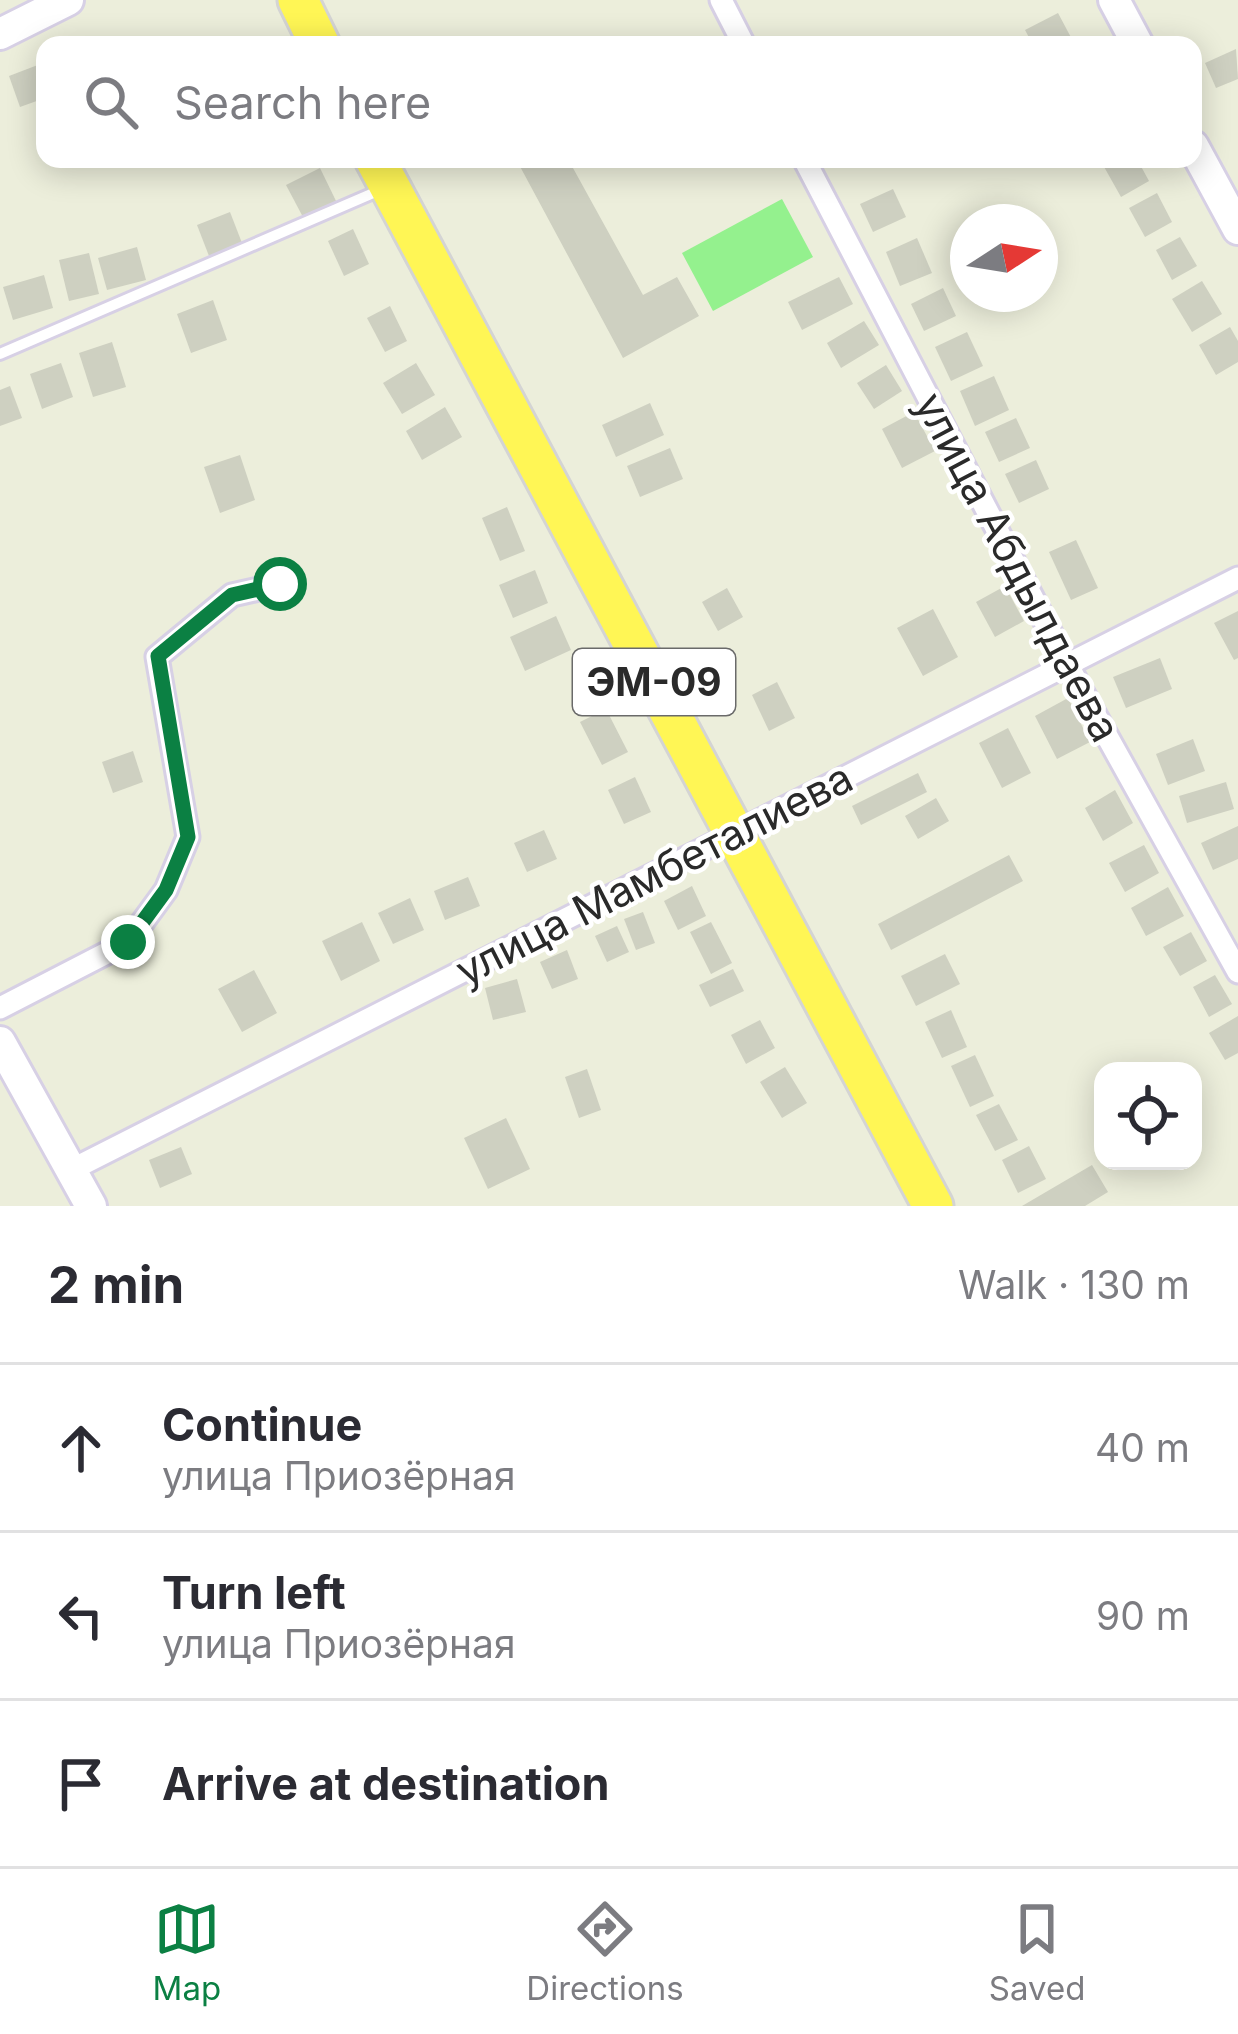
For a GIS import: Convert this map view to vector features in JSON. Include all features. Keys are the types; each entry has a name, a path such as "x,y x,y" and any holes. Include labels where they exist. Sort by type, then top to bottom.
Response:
{"highway":[{"path":"298,0 316,36"},
{"name":"ЭМ-09","path":"381,173 932,1206"}],"street":[{"path":"0,34 68,0"},
{"path":"721,0 739,36"},
{"path":"1114,0 1133,36"},
{"path":"1202,163 1238,229"},
{"name":"улица Абдылдаева","path":"809,168 1067,664 1238,973"},
{"name":"улица Мамбеталиева","path":"71,1170 1238,578"},
{"path":"0,1008 128,942 166,890 188,837 158,656 232,595 280,584"},
{"path":"0,1042 91,1206"}],"lane":[{"path":"0,354 381,173"}],"green space":[{"path":"782,199 813,257 713,311 682,253"}],"building":[{"path":"1058,13 1070,36 1028,36 1025,30"},
{"path":"1236,49 1238,79 1216,88 1205,63"},
{"path":"36,66 36,101 20,107 9,76"},
{"path":"320,168 337,203 304,219 286,185"},
{"path":"521,168 573,168 643,295 677,277 699,316 623,358"},
{"path":"1105,168 1142,168 1149,181 1121,197"},
{"path":"893,189 906,217 873,232 860,204"},
{"path":"1157,193 1172,222 1145,237 1129,208"},
{"path":"230,212 242,243 209,256 197,225"},
{"path":"353,229 369,264 344,276 328,241"},
{"path":"1180,237 1197,266 1172,280 1156,250"},
{"path":"917,238 932,273 900,286 886,252"},
{"path":"137,247 146,280 107,290 98,258"},
{"path":"89,253 99,294 69,301 59,260"},
{"path":"44,275 53,308 13,320 3,287"},
{"path":"839,277 853,304 802,330 788,302"},
{"path":"1202,281 1222,314 1192,332 1172,299"},
{"path":"943,288 950,312 956,316 924,331 911,304"},
{"path":"213,300 227,340 191,353 177,314"},
{"path":"390,306 407,341 385,352 367,318"},
{"path":"864,321 879,345 841,368 827,343"},
{"path":"1230,327 1238,341 1238,362 1216,375 1199,345"},
{"path":"967,332 983,366 951,381 935,347"},
{"path":"112,342 126,387 93,397 79,353"},
{"path":"61,363 73,397 42,409 30,374"},
{"path":"416,363 435,395 402,414 383,383"},
{"path":"886,365 902,391 874,409 857,383"},
{"path":"994,376 1009,410 975,426 960,391"},
{"path":"10,386 22,418 0,426 0,390"},
{"path":"650,403 664,435 616,457 602,425"},
{"path":"445,407 462,437 422,460 406,431"},
{"path":"914,412 935,451 902,468 882,429"},
{"path":"1016,418 1030,448 999,462 985,432"},
{"path":"670,448 683,479 640,497 627,466"},
{"path":"240,455 255,500 220,513 204,467"},
{"path":"1036,460 1049,489 1019,503 1005,474"},
{"path":"507,507 525,551 500,561 482,518"},
{"path":"1076,540 1098,588 1071,600 1049,552"},
{"path":"535,570 548,603 513,618 499,585"},
{"path":"1005,586 1024,621 995,637 976,602"},
{"path":"727,588 743,617 718,631 702,602"},
{"path":"933,609 958,657 923,676 897,628"},
{"path":"1238,611 1238,658 1234,660 1214,623"},
{"path":"556,616 571,650 525,671 510,637"},
{"path":"1160,658 1172,689 1126,708 1113,677"},
{"path":"777,682 795,718 769,731 752,695"},
{"path":"1068,698 1090,742 1057,759 1035,716"},
{"path":"606,709 628,752 602,765 580,722"},
{"path":"1008,728 1031,773 1002,788 979,743"},
{"path":"1193,739 1205,771 1168,785 1156,754"},
{"path":"133,751 143,782 113,793 102,762"},
{"path":"918,773 927,792 861,825 852,806"},
{"path":"635,777 651,812 624,824 608,790"},
{"path":"1226,782 1234,809 1187,823 1179,796"},
{"path":"1115,790 1133,823 1103,841 1085,808"},
{"path":"936,798 949,821 918,839 905,816"},
{"path":"1238,826 1238,859 1213,870 1201,843"},
{"path":"544,830 557,859 527,872 514,843"},
{"path":"1144,845 1159,873 1125,892 1109,863"},
{"path":"1009,855 1023,881 891,950 878,924"},
{"path":"468,877 480,906 445,920 434,891"},
{"path":"692,886 706,916 678,930 664,901"},
{"path":"1168,887 1184,916 1146,936 1131,908"},
{"path":"410,898 424,930 393,944 378,913"},
{"path":"643,912 655,943 636,950 624,919"},
{"path":"362,922 380,961 341,981 322,941"},
{"path":"711,922 732,963 711,974 690,932"},
{"path":"617,926 629,952 607,962 595,936"},
{"path":"1191,932 1207,961 1180,976 1163,947"},
{"path":"567,950 578,979 552,989 540,962"},
{"path":"945,954 960,984 916,1006 901,976"},
{"path":"733,969 744,991 710,1007 699,985"},
{"path":"254,970 277,1013 242,1032 218,989"},
{"path":"1215,975 1232,1004 1209,1017 1193,987"},
{"path":"517,979 526,1012 493,1020 485,988"},
{"path":"951,1010 967,1047 942,1058 925,1022"},
{"path":"1238,1016 1238,1053 1225,1060 1209,1033"},
{"path":"760,1020 775,1048 746,1064 731,1035"},
{"path":"975,1055 994,1096 970,1107 951,1066"},
{"path":"785,1067 807,1103 782,1118 760,1082"},
{"path":"587,1069 601,1110 579,1118 565,1077"},
{"path":"999,1104 1018,1140 995,1151 976,1115"},
{"path":"506,1118 530,1169 488,1189 464,1138"},
{"path":"1029,1146 1046,1179 1018,1193 1002,1160"},
{"path":"181,1147 192,1174 160,1188 149,1160"},
{"path":"1092,1165 1108,1192 1085,1206 1022,1206"}],"route":[{"path":"128,942 166,890 188,837 158,656 232,595 280,584"}]}
